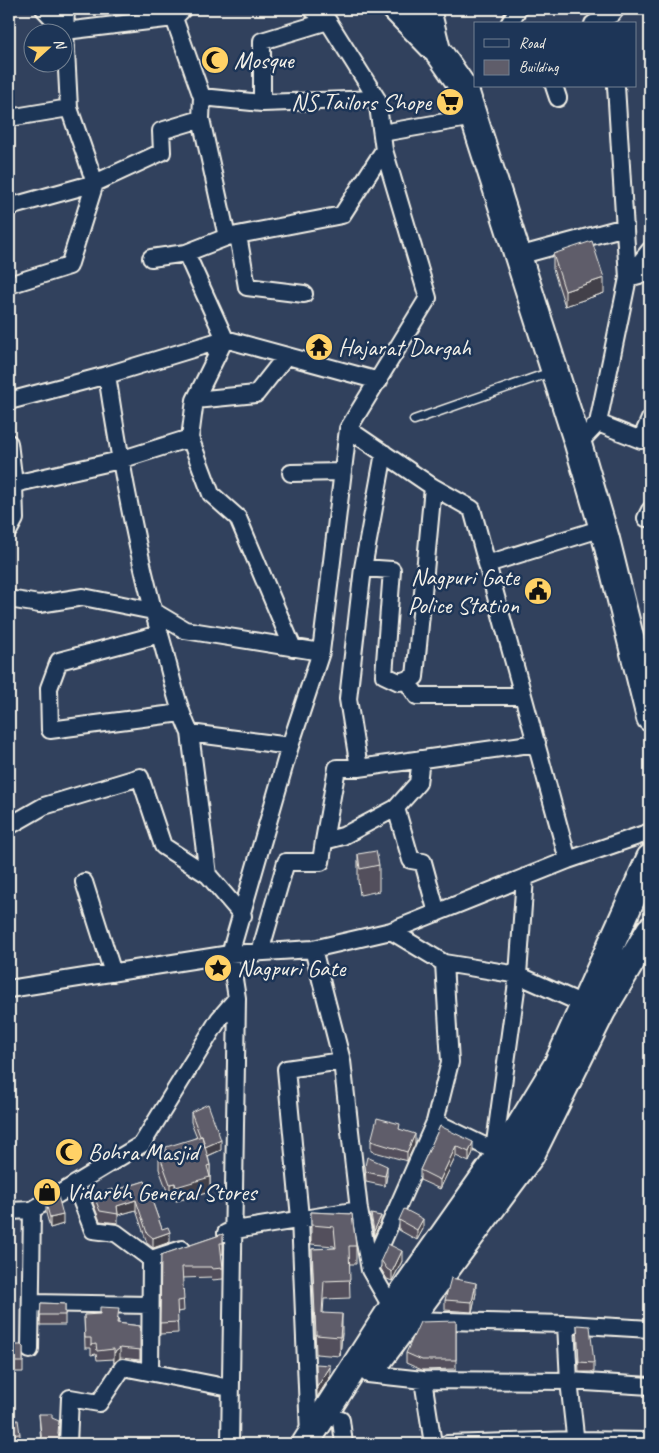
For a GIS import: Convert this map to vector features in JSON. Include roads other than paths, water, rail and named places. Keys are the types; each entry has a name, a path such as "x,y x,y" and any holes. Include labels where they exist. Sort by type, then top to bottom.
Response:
{"main road":[{"path":"396,9 470,87 474,117 603,528 647,690 650,718"},
{"path":"429,9 440,54"},
{"path":"313,1442 342,1432 368,1374 400,1314 531,1155 593,1008 650,858"},
{"path":"313,1442 400,1314 498,1152 593,1008 650,930"}],"street":[{"path":"44,9 56,22"},
{"path":"65,22 66,9"},
{"path":"230,1444 237,998 230,954 243,916 290,746 321,652 348,430 428,298 384,150 377,99 328,21 312,9"},
{"path":"72,30 178,13 202,97 201,119 247,287 304,294"},
{"path":"597,22 613,14"},
{"path":"262,102 262,41 328,21"},
{"path":"9,285 69,266 94,182 69,108 67,72"},
{"path":"578,444 598,422 628,278 616,88"},
{"path":"202,97 262,102 377,99"},
{"path":"9,118 69,108"},
{"path":"382,133 474,117"},
{"path":"9,207 94,182 162,152 161,131 201,119"},
{"path":"151,258 186,253 232,236 342,215 384,150"},
{"path":"518,256 625,227"},
{"path":"628,278 650,250"},
{"path":"186,253 225,339"},
{"path":"628,278 650,272"},
{"path":"9,401 107,375 225,339 379,381"},
{"path":"225,339 195,400 190,438 211,494 238,518 293,648"},
{"path":"195,400 256,394 286,356"},
{"path":"107,375 120,460 153,611 181,713 190,733 208,875"},
{"path":"598,422 641,440 650,419"},
{"path":"348,430 433,487 472,509 568,860"},
{"path":"14,484 120,460 190,438"},
{"path":"9,443 14,484 14,519 9,530"},
{"path":"359,768 348,699 363,568 384,453"},
{"path":"291,473 343,472"},
{"path":"363,568 392,570 384,675 399,682 415,677 433,487"},
{"path":"487,564 603,528"},
{"path":"9,599 40,604 83,597 153,611 185,630 321,652"},
{"path":"160,634 59,661 48,688 50,730 181,713"},
{"path":"406,680 417,696 522,696"},
{"path":"190,733 290,746"},
{"path":"260,952 286,862 320,862 337,768 359,768 537,743"},
{"path":"324,841 343,836 396,808 418,783 421,759"},
{"path":"9,826 44,806 140,776 163,846 208,875 243,916"},
{"path":"396,808 411,860 424,862 437,913"},
{"path":"9,989 230,954 313,949 391,931 568,860 650,832"},
{"path":"435,1122 498,1152 518,975 525,877"},
{"path":"84,882 114,973"},
{"path":"391,931 444,963 518,975 593,1008"},
{"path":"313,949 342,1062 359,1210 370,1270 400,1314 650,1329"},
{"path":"370,1270 435,1122 450,1062 444,963"},
{"path":"9,1210 32,1210 142,1144 219,1018 237,998"},
{"path":"313,1442 300,1218 286,1069 342,1062"},
{"path":"75,1184 93,1230 116,1233 151,1259"},
{"path":"30,1350 32,1210"},
{"path":"216,1236 234,1230 300,1218 359,1210"},
{"path":"151,1259 197,1243"},
{"path":"150,1372 151,1259"},
{"path":"30,1303 150,1306"},
{"path":"566,1324 569,1382 576,1442"},
{"path":"68,1444 70,1398 99,1403 123,1368 230,1388"},
{"path":"368,1374 423,1380 569,1382 650,1386"},
{"path":"423,1380 433,1444"},
{"path":"447,1444 650,1441"}],"lane":[{"path":"414,420 555,371"}],"place":[{"name":"Mosque","path":"215,60"},
{"name":"NS Tailors Shope","path":"450,102"},
{"name":"Hajarat Dargah","path":"319,347"},
{"name":"Nagpuri Gate Police Station","path":"538,591"},
{"name":"Nagpuri Gate","path":"218,968"},
{"name":"Bohra Masjid","path":"69,1152"},
{"name":"Vidarbh General Stores","path":"47,1192"}]}
